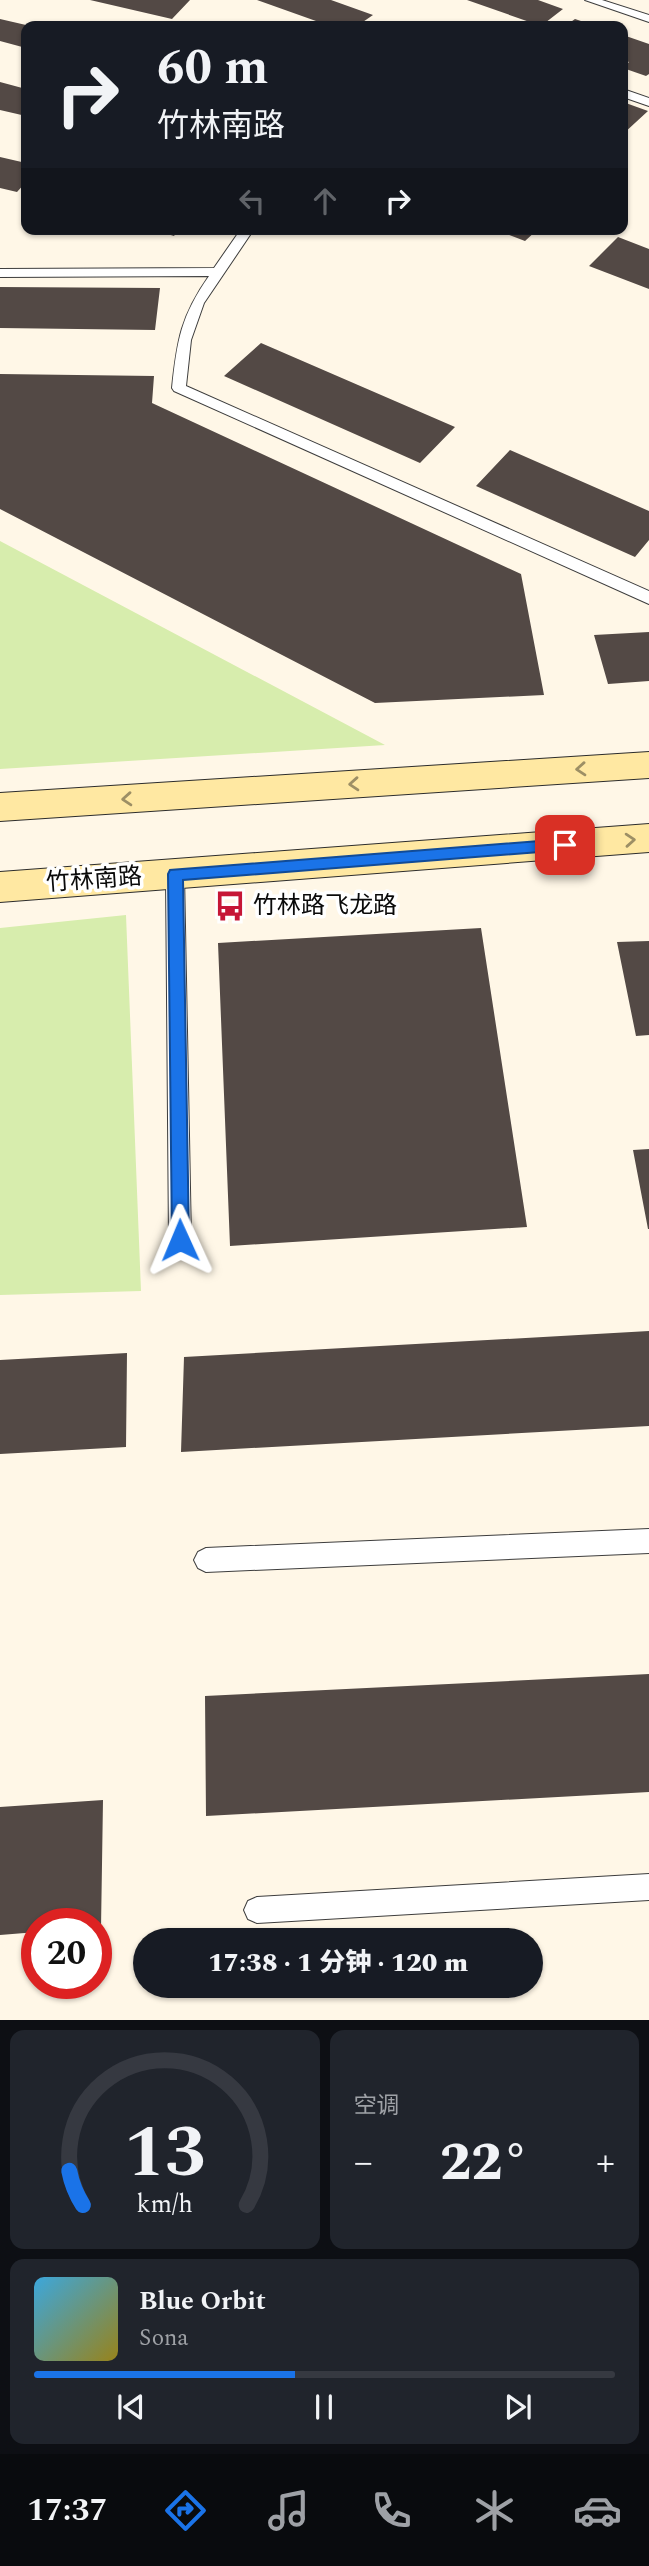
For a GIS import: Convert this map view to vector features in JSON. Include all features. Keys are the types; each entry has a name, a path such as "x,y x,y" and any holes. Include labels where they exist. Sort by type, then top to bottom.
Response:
{"main road":[{"path":"0,807 649,765"},
{"name":"竹林南路","path":"0,887 649,838"}],"lane":[{"path":"591,0 649,19"},
{"path":"628,95 649,102"},
{"path":"244,235 197,303 184,340 179,388 649,598"},
{"path":"0,273 218,272"},
{"path":"175,874 180,1240"},
{"path":"206,1560 649,1541"},
{"path":"257,1910 649,1887"}],"green space":[{"path":"0,541 385,745 0,769"},
{"path":"126,915 141,1291 0,1295 0,928"}],"building":[{"path":"90,0 190,0 172,19"},
{"path":"257,0 331,0 373,15 364,21 316,21"},
{"path":"467,0 538,0 563,9 547,21 527,21"},
{"path":"0,19 21,24 21,47 0,41"},
{"path":"628,37 649,44 649,74 646,76 628,70"},
{"path":"0,82 21,88 21,115 0,110"},
{"path":"628,104 648,111 628,129"},
{"path":"0,157 21,162 21,188 17,192 0,188"},
{"path":"510,235 532,235 525,241"},
{"path":"618,237 649,249 649,289 589,266"},
{"path":"0,287 160,288 155,330 0,328"},
{"path":"261,343 455,427 420,463 224,376"},
{"path":"0,374 154,376 152,403 521,574 544,695 375,703 0,509"},
{"path":"510,450 649,511 649,540 635,557 476,486"},
{"path":"649,632 649,681 608,684 594,635"},
{"path":"481,928 527,1227 230,1246 218,943"},
{"path":"649,941 649,1035 636,1036 617,942"},
{"path":"649,1149 649,1229 648,1229 633,1150"},
{"path":"649,1331 649,1426 181,1452 184,1357"},
{"path":"127,1353 126,1447 0,1454 0,1360"},
{"path":"649,1674 649,1792 206,1816 205,1696"},
{"path":"103,1800 101,1908 21,1908 21,1933 0,1935 0,1807"}],"place":[{"name":"竹林路飞龙路","path":"230,906"}],"route":[{"path":"180,1240 175,874 565,845"}]}
